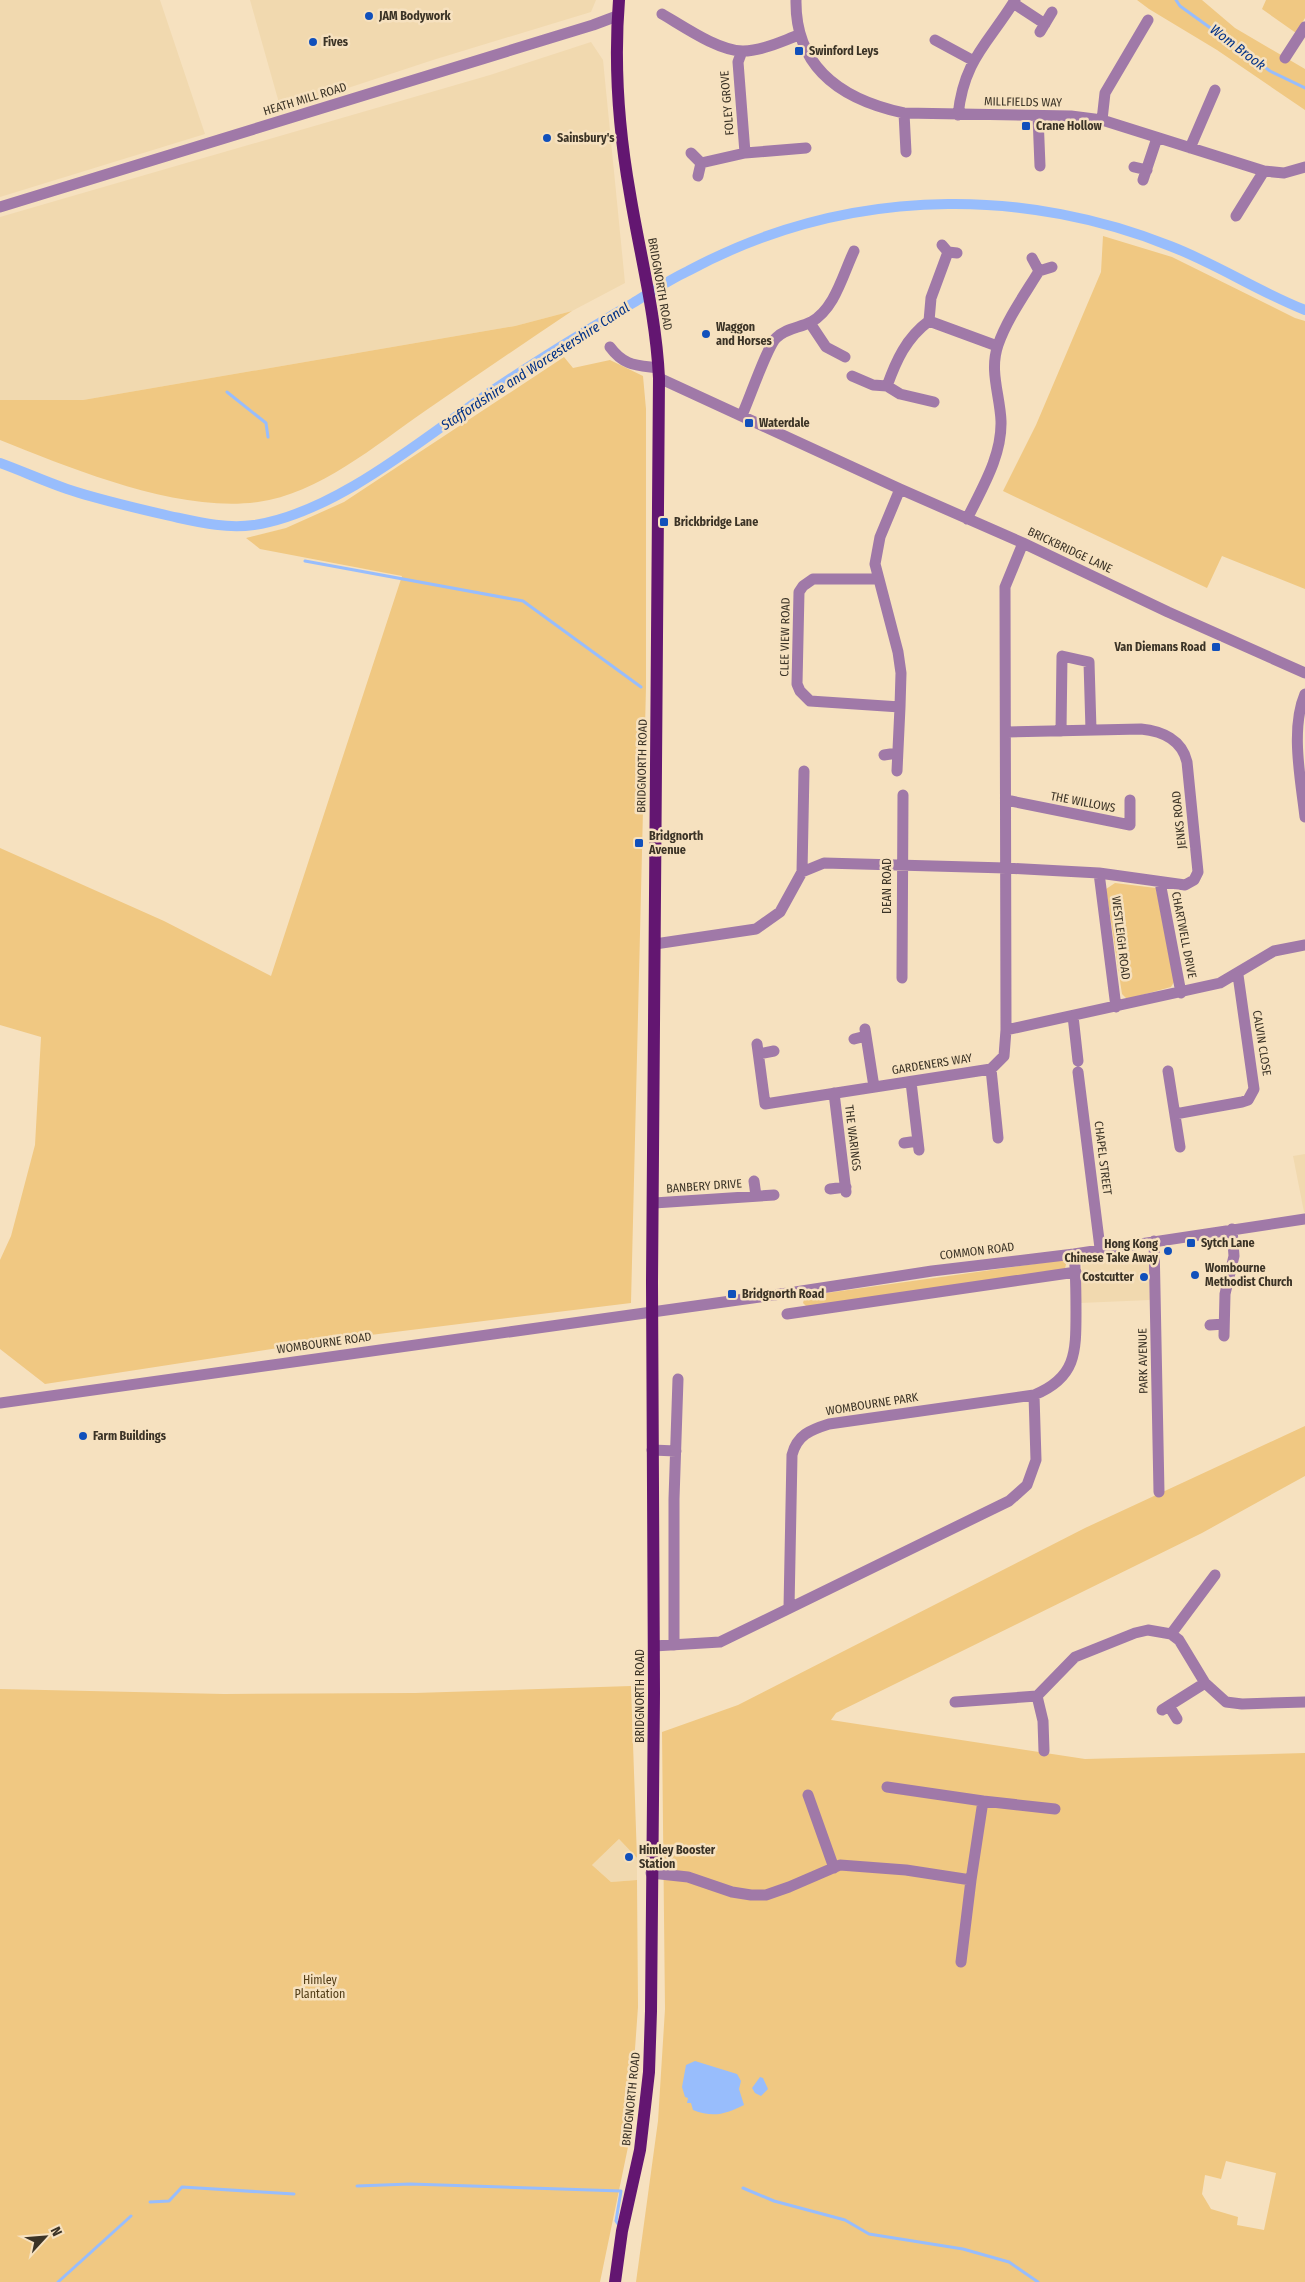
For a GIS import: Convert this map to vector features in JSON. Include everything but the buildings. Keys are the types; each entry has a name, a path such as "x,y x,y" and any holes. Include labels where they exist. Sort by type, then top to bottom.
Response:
{"main road":[{"name":"BRIDGNORTH ROAD","path":"616,2282 622,2232 640,2150 649,2072 654,1646 652,1450 659,373 652,306 630,194 621,134 619,0"}],"street":[{"name":"MILLFIELDS WAY","path":"796,0 800,35 817,66 838,87 862,101 904,113 1038,116 1102,120 1264,171 1284,173 1305,167"},
{"path":"958,115 960,90 972,60 1014,1 1042,28 1052,12"},
{"path":"662,14 675,28 742,51 770,45 800,35"},
{"name":"HEATH MILL ROAD","path":"0,207 618,16"},
{"path":"1102,120 1105,93 1148,20"},
{"path":"1285,58 1305,28"},
{"path":"935,40 972,60"},
{"name":"FOLEY GROVE","path":"742,51 738,62 745,153"},
{"path":"1190,148 1215,90"},
{"path":"904,113 906,152"},
{"path":"1038,116 1045,153 1040,166"},
{"path":"1134,166 1145,175 1157,138"},
{"path":"701,163 745,153 806,148"},
{"path":"691,154 701,163"},
{"path":"698,176 701,163"},
{"path":"1236,216 1240,201 1264,171"},
{"path":"887,386 898,357 904,347 928,322 931,298 949,250"},
{"path":"742,415 775,338 792,328 810,322 829,304 854,265 854,251"},
{"path":"1032,258 1038,271"},
{"path":"968,519 991,470 1000,442 1001,421 994,374 998,346 1038,271 1052,267"},
{"path":"810,322 826,347 836,356"},
{"path":"928,322 998,346"},
{"name":"BRICKBRIDGE LANE","path":"610,347 618,358 632,365 659,373 742,415 900,489 1023,543 1168,612 1305,673"},
{"path":"852,376 873,386 887,386 900,394 934,402"},
{"path":"898,771 897,754 901,673 898,652 875,564 877,550 900,489"},
{"path":"1023,543 1005,587 1006,1030 1220,984 1238,975 1274,951 1305,945"},
{"name":"CLEE VIEW ROAD","path":"878,579 813,579 803,586 799,592 797,684 804,696 817,702 900,708"},
{"path":"1061,731 1062,656 1089,662 1091,730"},
{"path":"1305,694 1300,714 1305,817"},
{"name":"JENKS ROAD","path":"1006,732 1154,730 1176,742 1185,755 1198,872 1194,880 1185,885 1099,873 1006,868"},
{"path":"884,755 897,754"},
{"path":"655,944 756,929 780,912 802,872 804,771"},
{"name":"DEAN ROAD","path":"902,795 902,978"},
{"name":"THE WILLOWS","path":"1006,800 1130,825 1130,800"},
{"path":"802,872 824,863 1006,868"},
{"name":"WESTLEIGH ROAD","path":"1099,873 1116,1007"},
{"name":"CHARTWELL DRIVE","path":"1160,882 1181,993"},
{"name":"CALVIN CLOSE","path":"1175,1114 1242,1102 1248,1100 1254,1089 1238,975"},
{"name":"CHAPEL STREET","path":"1073,1016 1100,1248"},
{"name":"GARDENERS WAY","path":"774,1051 758,1049 765,1104 991,1068 1004,1056 1006,1030"},
{"path":"854,1039 866,1033 874,1087"},
{"path":"991,1068 998,1138"},
{"path":"1168,1071 1180,1147"},
{"path":"904,1143 918,1145 911,1082"},
{"name":"THE WARINGS","path":"830,1189 846,1190 834,1093"},
{"name":"BANBERY DRIVE","path":"754,1180 756,1196"},
{"name":"BANBERY DRIVE","path":"654,1203 774,1195"},
{"name":"COMMON ROAD","path":"653,1311 932,1271 1074,1254 1100,1248 1305,1219"},
{"path":"1224,1336 1225,1294 1234,1264 1232,1229"},
{"name":"PARK AVENUE","path":"1154,1241 1162,1485"},
{"name":"WOMBOURNE PARK","path":"788,1608 792,1455 794,1446 802,1436 829,1424 1034,1395 1056,1384 1074,1358 1076,1272 1074,1254"},
{"path":"787,1314 1076,1272"},
{"path":"795,1292 799,1312"},
{"name":"WOMBOURNE ROAD","path":"0,1402 653,1311"},
{"path":"1210,1325 1224,1324"},
{"path":"674,1645 678,1379"},
{"path":"654,1646 720,1642 1009,1501 1027,1485 1036,1460 1034,1395"},
{"path":"652,1450 676,1451"},
{"path":"1171,1634 1215,1575"},
{"path":"964,1688 961,1702 1037,1696 1067,1663 1088,1651 1143,1631 1158,1630 1171,1634 1187,1650 1205,1683 1226,1702 1242,1704 1305,1702"},
{"path":"1178,1719 1166,1708 1205,1683"},
{"path":"1037,1696 1041,1706 1043,1721 1044,1751"},
{"path":"887,1787 1055,1809"},
{"path":"808,1795 834,1868"},
{"path":"961,1962 983,1801"},
{"path":"651,1873 688,1877 732,1892 766,1895 840,1865 971,1880"}],"shaded area":[{"path":"0,0 160,0 205,134 0,197"},
{"path":"250,0 596,0 591,12 433,60 281,110"},
{"path":"591,42 603,60 625,283 572,311 515,326 83,400 0,400 0,217 490,75"},
{"path":"1305,1154 1305,1212 1304,1212 1293,1156"},
{"path":"1149,1254 1150,1300 1080,1303 1082,1261"},
{"path":"619,1839 637,1858 637,1880 611,1882 592,1865"}],"green space":[{"path":"1137,0 1202,0 1235,28 1305,69 1305,110 1217,50"},
{"path":"1266,0 1305,0 1305,18 1296,33 1262,9"},
{"path":"1103,236 1172,257 1295,318 1305,321 1305,589 1222,556 1207,588 1003,491 1036,425 1101,272"},
{"path":"572,311 346,466 303,489 258,502 227,504 160,495 93,475 0,440 0,400 83,400 515,326"},
{"path":"564,357 573,368 610,360 643,376 646,409 646,687 631,1303 330,1340 45,1384 0,1349 0,1260 11,1236 35,1145 41,1037 0,1025 0,848 164,921 271,976 402,576 260,549 246,538 286,528 344,502"},
{"path":"1115,883 1156,888 1174,982 1171,987 1127,999 1122,994 1106,889"},
{"path":"1063,1260 1066,1264 1065,1269 807,1307 803,1303 805,1296"},
{"path":"1305,1426 1305,1476 1202,1533 836,1713 831,1720 1085,1759 1305,1753 1305,2282 636,2282 658,2121 665,2009 662,1732 738,1705 1085,1528","holes":["1226,2161 1276,2173 1264,2230 1237,2225 1238,2217 1211,2209 1202,2194 1205,2175 1221,2179"]},
{"name":"Himley Plantation","path":"631,1686 637,1858 619,1839 592,1865 611,1882 637,1880 638,2007 628,2147 600,2282 0,2282 0,1689 224,1694 415,1693"}],"water":[{"path":"695,2061 737,2074 741,2081 739,2089 744,2105 719,2114 707,2114 693,2110 691,2103 687,2103 688,2098 685,2097 682,2087 686,2065"},
{"path":"760,2077 763,2078 768,2089 761,2096 755,2093 752,2088"}],"waterway":[{"name":"Wom Brook","path":"1176,0 1180,6 1270,71 1305,88"},
{"name":"Staffordshire and Worcestershire Canal","path":"0,463 92,497 201,523 243,526 283,518 312,507 370,476 534,363 660,286 718,256 781,231 814,222 847,214 914,205 976,204 1033,209 1117,227 1187,253 1305,310"},
{"path":"227,392 266,423 268,437"},
{"path":"305,561 523,601 641,687"},
{"path":"357,2186 410,2184 621,2191 616,2221 618,2224"},
{"path":"150,2202 169,2201 182,2187 294,2194"},
{"path":"743,2188 774,2201 845,2220 869,2234 963,2249 1009,2262 1038,2282"},
{"path":"58,2282 131,2216"}],"place":[{"name":"JAM Bodywork","path":"369,16"},
{"name":"Fives","path":"313,42"},
{"name":"Swinford Leys","path":"799,51"},
{"name":"Crane Hollow","path":"1026,126"},
{"name":"Sainsbury's","path":"547,138"},
{"name":"Waggon and Horses","path":"706,334"},
{"name":"Waterdale","path":"749,423"},
{"name":"Brickbridge Lane","path":"664,522"},
{"name":"Van Diemans Road","path":"1216,647"},
{"name":"Bridgnorth Avenue","path":"639,843"},
{"name":"Sytch Lane","path":"1191,1243"},
{"name":"Hong Kong Chinese Take Away","path":"1168,1251"},
{"name":"Wombourne Methodist Church","path":"1195,1275"},
{"name":"Costcutter","path":"1144,1277"},
{"name":"Bridgnorth Road","path":"732,1294"},
{"name":"Farm Buildings","path":"83,1436"},
{"name":"Himley Booster Station","path":"629,1857"}]}
